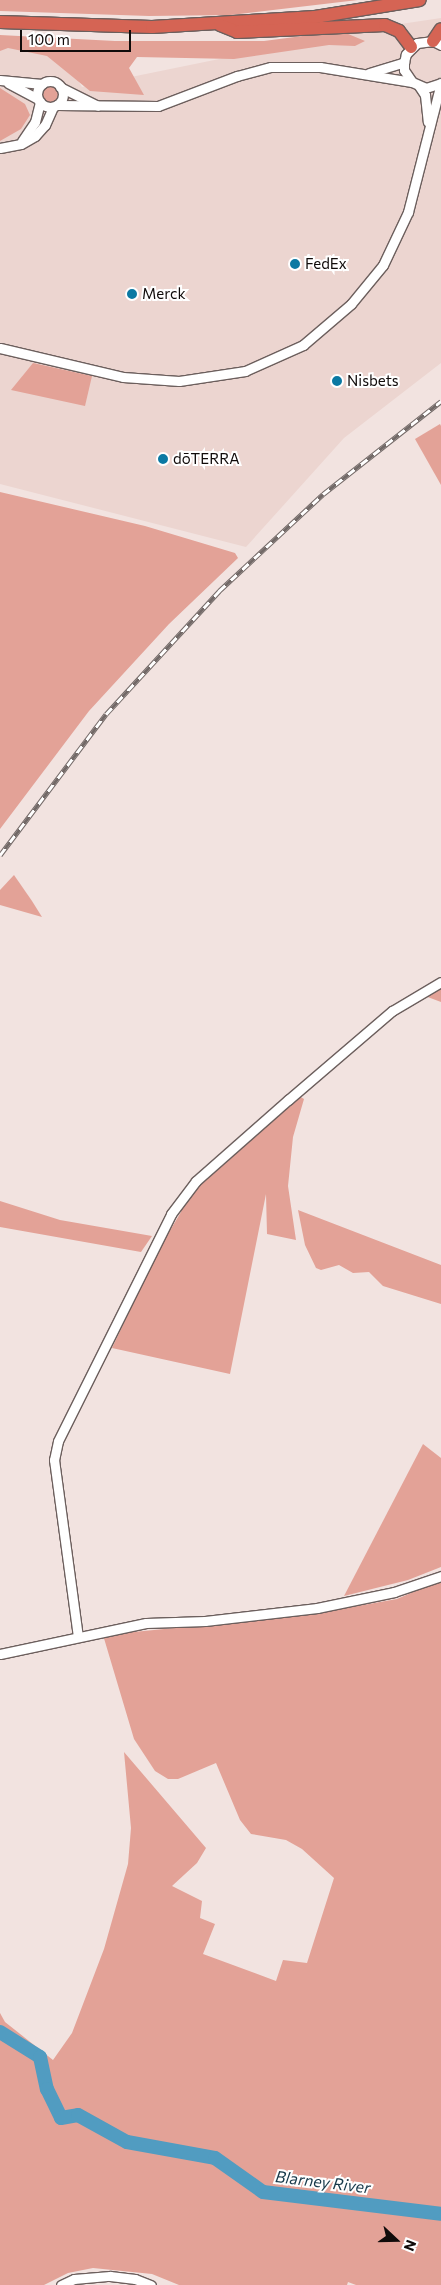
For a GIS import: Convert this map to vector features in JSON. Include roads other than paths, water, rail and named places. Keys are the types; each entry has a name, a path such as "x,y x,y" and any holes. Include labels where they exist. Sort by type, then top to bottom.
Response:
{"highway":[{"path":"0,22 152,27 218,24 315,17 420,0"},
{"path":"218,24 237,32 385,25 399,31 411,47"},
{"path":"437,43 441,29"}],"street":[{"path":"429,132 425,95 404,70 404,62 411,47 425,41 437,43"},
{"path":"353,73 383,70 404,62"},
{"path":"0,348 123,377 179,381 245,371 294,349 334,322 364,290 383,264 406,218 441,83 416,84 320,68 270,67 237,76 158,106 55,106 39,101 3,81"},
{"path":"3,81 42,84 50,82 99,106"},
{"path":"18,145 35,122 39,101 37,92 42,84"},
{"path":"0,148 18,145 40,131 62,96 60,87"},
{"path":"78,1637 54,1460 58,1441 171,1214 196,1181 288,1100 392,1011 441,982"},
{"path":"0,1654 146,1624 205,1621 317,1608 394,1592 441,1576"},
{"path":"61,2285 74,2279 110,2276 135,2278 151,2285"}],"waterway":[{"name":"Blarney River","path":"0,2032 40,2057 47,2089 61,2118 78,2115 127,2142 215,2158 263,2192 441,2214"}],"railway":[{"path":"0,855 106,714 219,591 323,494 441,401"}],"place":[{"name":"FedEx","path":"295,264"},
{"name":"Merck","path":"132,294"},
{"name":"Nisbets","path":"337,381"},
{"name":"dōTERRA","path":"163,459"}]}
